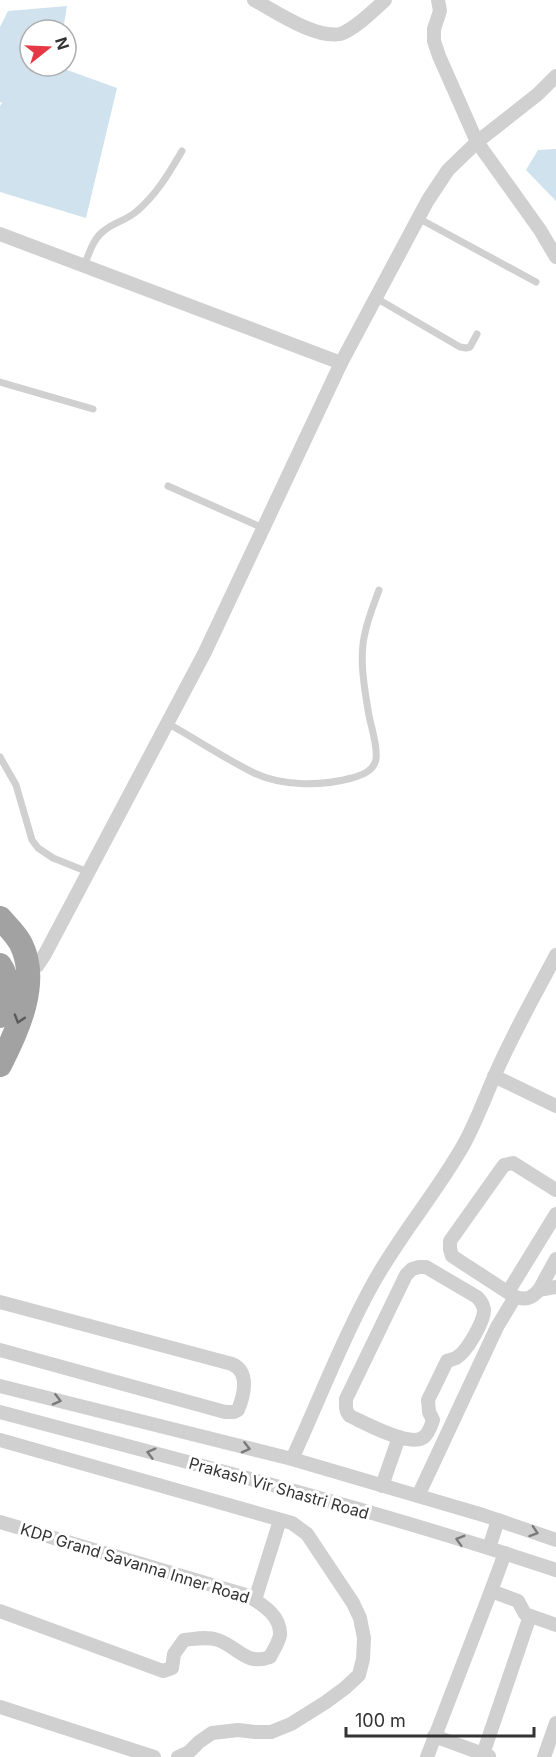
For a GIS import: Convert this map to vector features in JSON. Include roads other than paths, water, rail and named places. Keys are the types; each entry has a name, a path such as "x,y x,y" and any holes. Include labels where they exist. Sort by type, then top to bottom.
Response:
{"highway":[{"path":"0,918 20,942 27,959 29,972 26,995 13,1038 0,1065"},
{"path":"0,965 7,979 7,994 0,1016"}],"street":[{"path":"254,0 300,25 328,34 341,33 355,25 385,0"},
{"path":"435,1 440,11 434,29 434,41 477,142 540,230 556,257"},
{"path":"29,972 37,966 45,954 205,651 341,363 428,200 448,170 477,142 538,94 556,76"},
{"path":"0,234 341,363"},
{"path":"292,1460 341,1348 370,1290 393,1250 464,1144 494,1076 556,955"},
{"path":"494,1076 556,1106"},
{"path":"556,1190 513,1163 508,1163 504,1165 450,1241 452,1256 511,1294 526,1299 534,1296 539,1290 556,1259"},
{"path":"418,1496 511,1294 556,1214"},
{"path":"426,1267 477,1297 482,1302 484,1310 468,1346 457,1358 447,1361 428,1400 432,1420 430,1429 423,1438 415,1441 399,1437 350,1416 345,1406 346,1399 406,1275 412,1269 426,1267"},
{"path":"539,1290 556,1287"},
{"path":"0,1302 238,1366 242,1372 244,1384 238,1410 225,1413 0,1350"},
{"path":"0,1404 2,1386"},
{"name":"Prakash Vir Shastri Road","path":"2,1386 292,1460 498,1520 556,1540"},
{"name":"Prakash Vir Shastri Road","path":"0,1412 287,1490 489,1548 556,1570"},
{"path":"382,1486 399,1437"},
{"path":"0,1440 292,1523 307,1534 353,1603 360,1618 364,1638 363,1659 359,1675 345,1688 291,1724 272,1732 238,1730 212,1733 189,1752 178,1757"},
{"path":"255,1600 280,1520"},
{"path":"489,1548 498,1520"},
{"name":"KDP Grand Savanna Inner Road","path":"0,1522 249,1596 275,1617 280,1636 270,1657 262,1660 251,1659 215,1639 184,1640 174,1654 172,1668 163,1671 0,1611"},
{"path":"427,1757 505,1553"},
{"path":"491,1591 518,1601 525,1614 556,1625"},
{"path":"434,1736 487,1756 530,1616"},
{"path":"0,1707 154,1757"},
{"path":"544,1757 556,1723"}],"lane":[{"path":"84,266 94,241 105,230 126,219 146,203 160,188 182,151"},
{"path":"418,218 536,282"},
{"path":"376,298 460,347 470,347 477,334"},
{"path":"0,382 93,409"},
{"path":"168,486 263,528"},
{"path":"167,723 256,774 302,784 348,779 362,775 371,769 376,757 364,684 363,656 364,634 379,590"},
{"path":"0,757 16,785 32,840 38,848 53,858 88,872"}],"water":[{"path":"67,6 65,18 18,18 18,78 78,78 78,74 117,88 86,218 0,192 0,106 2,103 0,102 0,27 8,11"},
{"path":"556,149 556,201 526,170 538,150"}]}
